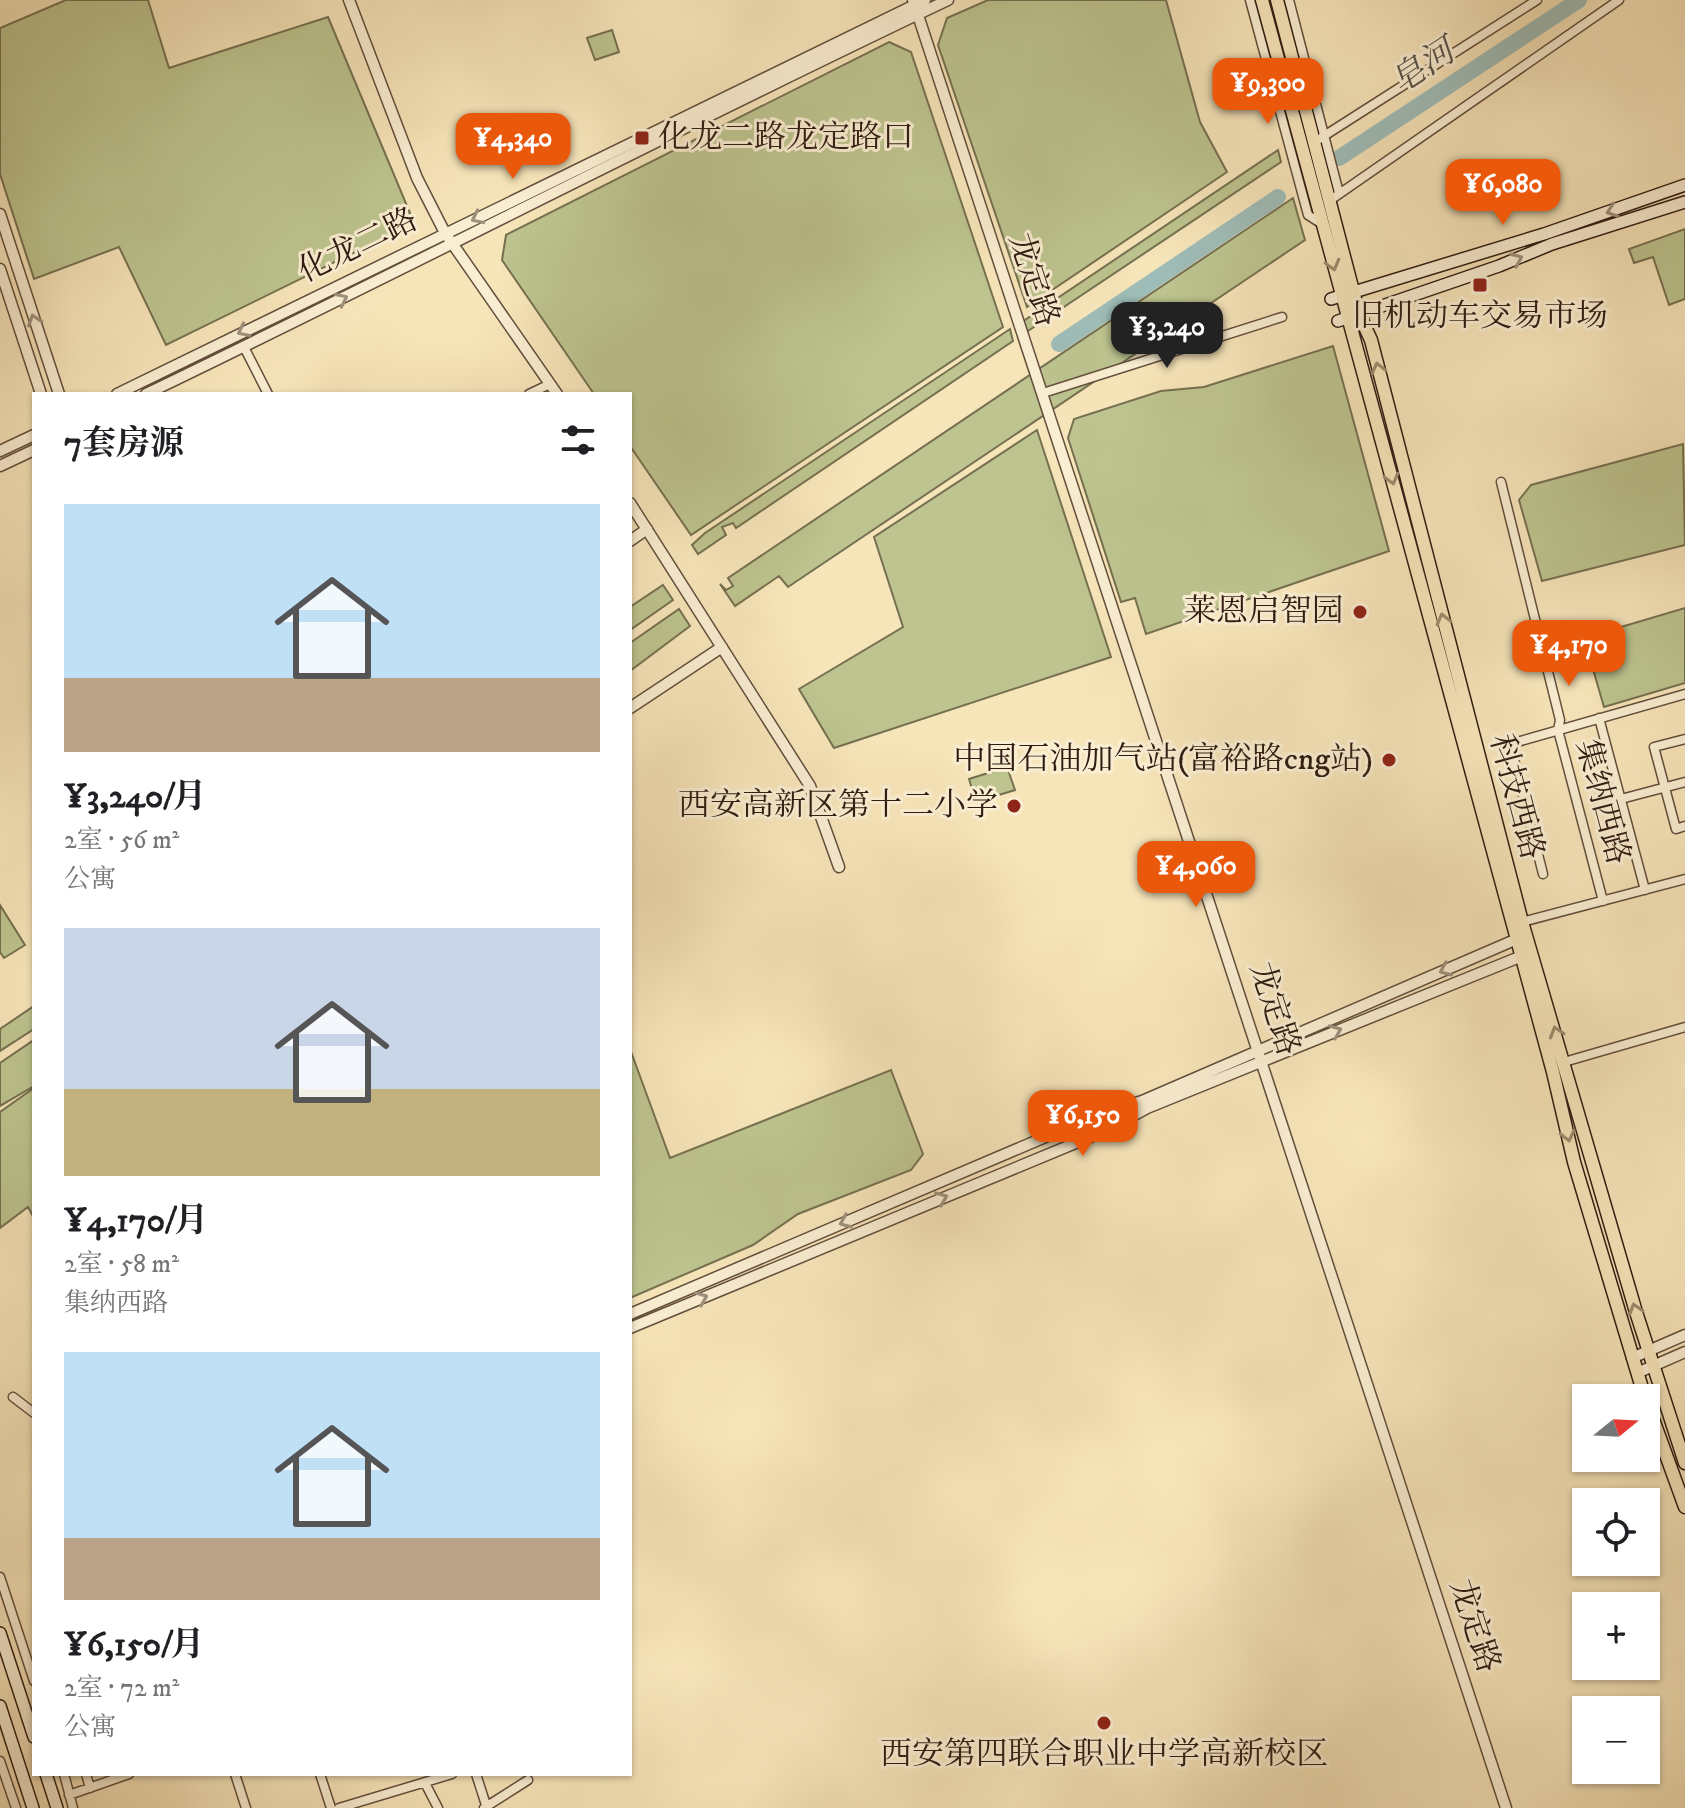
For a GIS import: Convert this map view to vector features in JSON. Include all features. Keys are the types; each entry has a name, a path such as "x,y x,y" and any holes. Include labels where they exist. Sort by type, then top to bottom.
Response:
{"main road":[{"name":"科技西路","path":"1262,0 1522,956 1574,1162 1641,1384"},
{"name":"科技西路","path":"1277,0 1334,197 1342,296"},
{"path":"1342,296 1544,234 1685,185"},
{"path":"1348,317 1488,270 1552,244 1685,202"},
{"name":"科技西路","path":"1348,317 1371,340 1522,922 1653,1366 1685,1463"},
{"name":"科技西路","path":"1660,1438 1685,1507"},
{"path":"0,1633 32,1731"},
{"path":"0,1706 33,1808"},
{"path":"47,1776 57,1808"}],"street":[{"path":"349,0 417,178 445,233 554,389"},
{"name":"化龙二路","path":"121,392 918,5 948,0"},
{"path":"1250,0 1308,215 1322,224"},
{"path":"1289,0 1319,140 1537,0"},
{"path":"1334,197 1619,0"},
{"name":"化龙二路","path":"150,392 453,244 918,5"},
{"name":"龙定路","path":"918,5 1506,1808"},
{"path":"0,214 58,392"},
{"path":"0,269 40,392"},
{"path":"1043,393 1282,317"},
{"path":"244,347 267,392"},
{"path":"0,451 32,436"},
{"path":"0,466 32,451"},
{"name":"集纳西路","path":"1501,482 1560,720 1558,730 1603,901"},
{"path":"632,506 810,786 839,867"},
{"path":"632,540 647,529"},
{"path":"632,707 722,647"},
{"path":"1543,874 1510,744 1685,694"},
{"path":"1599,718 1645,890"},
{"path":"1685,739 1654,747 1676,829 1685,826"},
{"path":"1621,799 1685,782"},
{"path":"1522,922 1685,879"},
{"path":"632,1327 1107,1130 1147,1108 1517,939"},
{"path":"632,1313 1097,1115 1142,1101 1522,956"},
{"path":"1564,1062 1685,1027"},
{"path":"1632,1358 1685,1335"},
{"path":"1637,1373 1685,1352"},
{"path":"13,1397 32,1411"},
{"path":"0,1577 32,1675"},
{"path":"0,1761 16,1808"},
{"path":"64,1776 73,1808"},
{"path":"87,1776 90,1788"},
{"path":"69,1795 123,1776"},
{"path":"236,1776 246,1808"},
{"path":"321,1776 331,1808"},
{"path":"339,1808 446,1776"},
{"path":"477,1776 485,1806 528,1780"},
{"path":"425,1783 438,1808"}],"green space":[{"path":"66,0 148,0 169,68 328,17 410,213 404,228 166,345 119,247 34,279 0,174 0,28"},
{"path":"988,0 1166,0 1200,122 1227,172 1027,307 938,45 947,18"},
{"path":"612,30 619,52 595,60 587,38"},
{"path":"889,42 911,52 1003,327 691,535 632,449 632,392 593,392 502,260 506,235"},
{"path":"1278,150 1281,162 1019,337 1016,326"},
{"path":"1293,198 1305,240 788,587 779,576 735,606 720,584 726,590 733,586 728,578"},
{"path":"1685,229 1685,299 1669,305 1653,257 1634,263 1629,249"},
{"path":"1010,329 1013,341 736,528 733,523 722,527 726,535 698,554 692,545 705,533"},
{"path":"1333,346 1389,551 1146,634 1135,598 1121,602 1068,438 1074,419 1161,391 1204,387"},
{"path":"1037,430 1111,657 834,748 799,689 903,627 874,537"},
{"path":"1683,444 1685,545 1542,581 1519,500 1531,485"},
{"path":"663,585 673,600 632,629 632,606"},
{"path":"1685,608 1685,683 1604,707 1584,638"},
{"path":"679,609 690,626 632,670 632,642"},
{"path":"1007,767 1015,790 976,802 969,779"},
{"path":"0,905 25,945 4,958 0,952"},
{"path":"32,1007 32,1030 0,1051 0,1029"},
{"path":"32,1041 32,1087 0,1106 0,1063"},
{"path":"632,1054 670,1158 891,1070 923,1154 911,1170 798,1214 753,1245 632,1297"},
{"path":"32,1089 32,1214 28,1207 0,1228 0,1112"}],"waterway":[{"name":"皂河","path":"1339,158 1579,0"},
{"name":"皂河","path":"1059,344 1278,197"}],"place":[{"name":"化龙二路龙定路口","path":"642,138"},
{"name":"旧机动车交易市场","path":"1480,285"},
{"name":"莱恩启智园","path":"1360,612"},
{"name":"中国石油加气站(富裕路cng站)","path":"1389,760"},
{"name":"西安高新区第十二小学","path":"1014,806"},
{"name":"西安第四联合职业中学高新校区","path":"1104,1723"}]}
